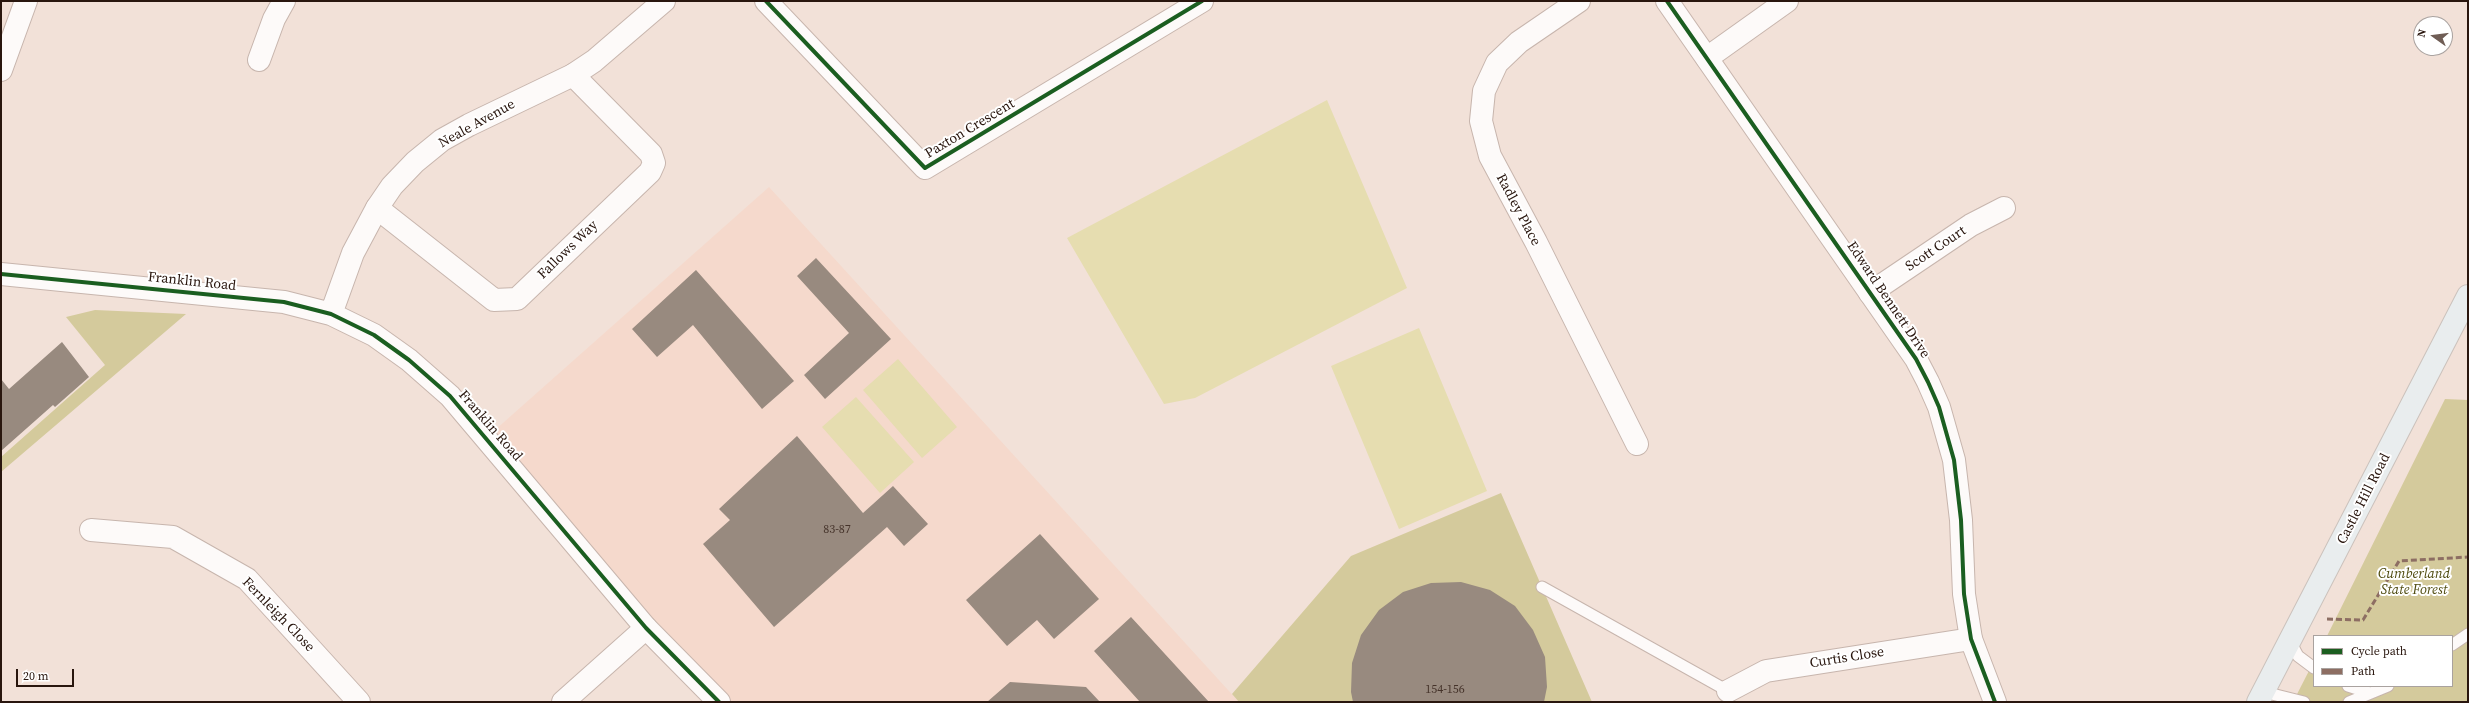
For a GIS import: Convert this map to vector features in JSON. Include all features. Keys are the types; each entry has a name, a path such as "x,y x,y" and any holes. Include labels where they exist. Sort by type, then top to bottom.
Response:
{"main road":[{"name":"Castle Hill Road","path":"2261,697 2468,296"}],"street":[{"path":"1,70 26,1"},
{"path":"259,60 274,19 284,1"},
{"name":"Neale Avenue","path":"331,314 353,253 377,208 392,186 415,162 442,140 468,125 573,74 594,61 664,1"},
{"name":"Paxton Crescent","path":"766,1 925,168 1202,1"},
{"name":"Radley Place","path":"1579,1 1519,42 1497,63 1484,91 1481,121 1483,138 1490,156 1536,242 1637,444"},
{"name":"Edward Bennett Drive","path":"1667,1 1916,359 1939,407 1948,433 1959,491 1964,594 1970,639 1995,702"},
{"path":"1707,58 1786,1"},
{"name":"Fallows Way","path":"377,208 494,300 517,299 650,172 654,163 651,154 573,74"},
{"name":"Scott Court","path":"1870,293 1971,226 2004,208"},
{"name":"Franklin Road","path":"1,274 284,302 331,314 374,335 409,360 450,396 646,628 719,702"},
{"name":"Fernleigh Close","path":"91,530 173,537 248,579 359,702"},
{"path":"563,702 646,628"},
{"name":"Curtis Close","path":"1728,691 1766,671 1970,639"}],"lane":[{"path":"1542,587 1728,691"},
{"path":"2453,644 2468,634"},
{"path":"2290,642 2298,656 2313,667"},
{"path":"2351,687 2370,693"},
{"path":"2348,702 2385,687"},
{"path":"2261,697 2304,702"}],"shaded area":[{"path":"1327,100 1407,288 1195,398 1164,404 1067,238"},
{"path":"769,187 1239,702 719,702 486,438"},
{"path":"1419,328 1487,491 1399,529 1331,366"},
{"path":"898,359 957,427 922,458 863,390"},
{"path":"856,397 914,462 880,493 822,427"}],"green space":[{"path":"95,310 186,314 1,472 1,457 105,365 66,317"},
{"name":"Cumberland State Forest","path":"2445,399 2468,400 2468,702 2293,702 2313,663 2313,687 2453,687 2453,635 2327,635"},
{"path":"1501,493 1592,702 1239,702 1232,694 1351,556"}],"building":[{"path":"816,258 891,339 825,399 804,375 849,333 797,276"},
{"path":"696,270 794,381 762,409 693,325 657,357 632,329"},
{"path":"62,342 89,377 55,407 53,405 1,451 1,379 9,389"},
{"path":"797,436 863,513 893,486 928,524 904,546 887,527 774,627 703,544 730,520 719,509"},
{"path":"1040,534 1099,599 1054,639 1037,620 1007,646 966,600"},
{"path":"1461,582 1490,590 1515,606 1533,630 1545,657 1547,687 1544,702 1353,702 1351,692 1352,663 1361,635 1379,610 1403,592 1431,583"},
{"path":"1131,617 1209,702 1140,702 1094,651"},
{"path":"1010,682 1086,687 1100,702 987,702"}],"marked path":[{"path":"2327,619 2363,620 2399,561 2468,557"}],"cycle path":[{"path":"766,1 925,168 1202,1"},
{"path":"1667,1 1916,359 1928,382 1939,407 1954,460 1961,520 1964,594 1971,639 1995,702"},
{"path":"1,274 284,302 331,314 374,335 409,360 450,396 646,628 719,702"}]}
